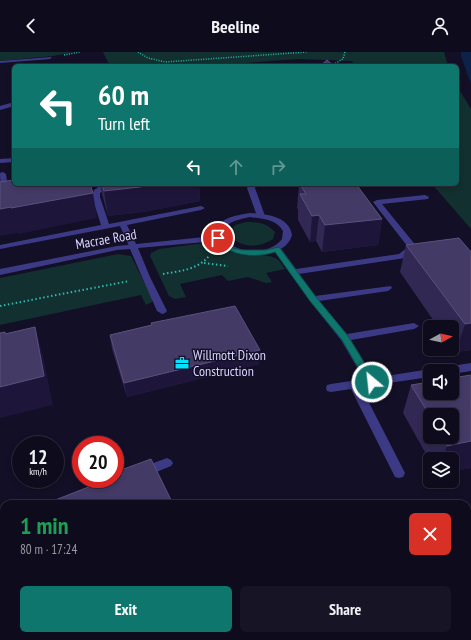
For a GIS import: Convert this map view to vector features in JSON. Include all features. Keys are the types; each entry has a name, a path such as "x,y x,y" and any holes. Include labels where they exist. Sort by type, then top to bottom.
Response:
{"street":[{"path":"0,62 50,58"},
{"path":"0,108 12,105"},
{"path":"0,161 12,160"},
{"path":"0,198 5,197 3,174"},
{"path":"105,186 97,192 96,197 106,226"},
{"path":"252,186 251,188 261,216"},
{"path":"294,272 402,256 416,247 377,202 425,197"},
{"path":"0,247 201,208"},
{"path":"250,215 273,219 282,224 287,230 288,237 285,243 276,249 266,252 242,252 231,249 222,244 218,238 217,232 221,225 228,220 250,215"},
{"path":"122,223 162,311"},
{"name":"Macrae Road","path":"0,272 133,246 218,238"},
{"path":"276,249 313,299 345,338 372,382"},
{"path":"313,299 388,288"},
{"path":"345,338 414,326"},
{"path":"459,369 471,367"},
{"path":"331,388 423,374"},
{"path":"354,385 399,473"},
{"path":"130,477 167,463"}],"path":[{"path":"138,52 148,58 165,62 306,52"},
{"path":"334,64 343,59 345,52"},
{"path":"0,306 196,267 204,263 211,253 207,239"}],"green space":[{"path":"0,52 75,52 53,56 0,61"},
{"path":"103,52 444,52 447,64 354,64 352,61 298,59 232,64 109,64"},
{"path":"459,89 471,109 471,229 434,186 459,186"},
{"path":"246,222 258,223 269,227 275,232 273,239 262,244 252,246 242,244 231,238 230,231 235,225"},
{"path":"204,243 247,256 273,257 279,261 285,269 266,273 272,282 266,283 248,277 228,281 222,275 180,284 186,297 175,299 169,296 150,256 151,253 159,249"},
{"path":"118,254 131,256 152,298 152,302 146,305 141,295 0,325 0,278"}],"water":[{"path":"461,52 471,52 471,84 461,56"}],"building":[{"path":"327,60 332,64 322,64"},
{"path":"12,180 12,186 91,186 93,193 0,209 0,182"},
{"path":"103,186 145,186 140,187 104,191"},
{"path":"301,186 357,186 382,219 325,225 319,215 312,216 300,194 306,194"},
{"path":"459,238 471,252 471,323 465,324 406,245"},
{"path":"235,306 260,350 124,383 110,335 152,325 151,323"},
{"path":"35,327 44,376 0,387 0,333 5,332 5,334"},
{"path":"471,375 471,441 459,444 459,408 425,408 411,385 423,383 423,400 459,400 459,377"},
{"path":"446,444 457,444 447,446"},
{"path":"151,459 171,500 55,500 86,488 124,488 124,469"}],"place":[{"name":"Willmott Dixon Construction","path":"182,363"}],"route":[{"path":"218,238 222,244 231,249 242,252 254,254 276,249 313,299 345,338 372,382"}]}
